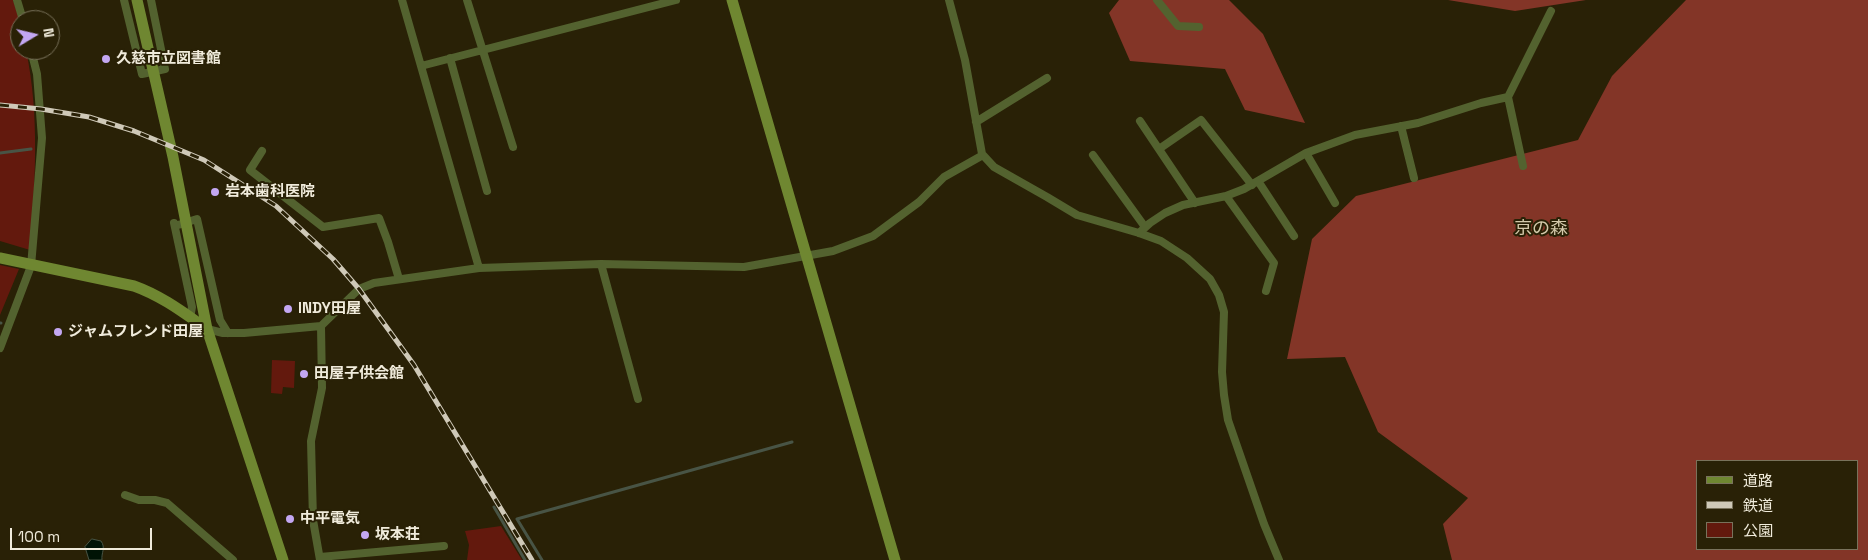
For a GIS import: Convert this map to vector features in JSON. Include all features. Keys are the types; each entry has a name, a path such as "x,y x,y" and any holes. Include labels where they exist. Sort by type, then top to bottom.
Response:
{"street":[{"path":"124,0 142,74 165,69 150,0"},
{"path":"137,0 173,157 208,329 283,560"},
{"path":"402,0 479,268"},
{"path":"467,0 513,147"},
{"path":"421,66 655,3 676,0"},
{"path":"732,0 895,560"},
{"path":"949,0 965,60 983,155 994,167 1077,216 1142,230 1187,258 1210,279 1219,295 1224,312 1222,372 1228,420 1264,524 1279,560"},
{"path":"1157,0 1178,26 1199,27"},
{"path":"1523,166 1508,97 1551,11"},
{"path":"450,58 487,191"},
{"path":"0,348 31,266 42,138 34,60"},
{"path":"976,122 1047,78"},
{"path":"1142,230 1165,213 1183,205 1226,196 1255,183 1306,153 1355,135 1418,123 1481,103 1508,97"},
{"path":"1140,120 1195,203"},
{"path":"1159,149 1201,120 1255,183 1294,236"},
{"path":"1401,126 1414,178"},
{"path":"262,151 250,170 322,227 379,218 399,279"},
{"path":"1306,153 1335,203"},
{"path":"0,258 134,286 168,302 208,329 228,333 269,332 321,326 359,289 374,283 399,279 479,268 601,264 744,267 833,251 873,236 919,202 944,177 983,155"},
{"path":"1093,155 1142,230"},
{"path":"1226,196 1274,263 1266,291"},
{"path":"190,318 192,307 174,225 197,219 220,320 228,333"},
{"path":"601,264 638,399"},
{"path":"321,326 322,388 311,441 313,520 320,558 444,546"},
{"path":"125,495 139,500 155,500 167,503 233,560"}],"green space":[{"path":"0,0 13,0 16,10 10,10 10,60 28,60 35,125 30,250 0,241"},
{"path":"0,265 19,269 0,315"},
{"path":"272,360 295,361 294,388 283,387 282,394 271,393"},
{"path":"501,526 522,560 467,560 469,545 465,531"}],"shaded area":[{"path":"1119,0 1229,0 1263,34 1305,123 1245,110 1225,69 1130,61 1109,13"},
{"path":"1448,0 1586,0 1515,11"},
{"path":"1686,0 1868,0 1868,560 1452,560 1443,524 1468,498 1378,432 1345,357 1287,359 1312,239 1356,196 1578,140 1612,76"},
{"path":"92,539 101,541 103,548 102,560 89,560 85,547"}],"waterway":[{"path":"0,153 31,149"},
{"path":"542,560 517,519 792,442"},
{"path":"494,507 525,560"}],"railway":[{"path":"0,105 41,109 89,117 134,131 204,160 276,206 333,259 359,289 414,365 532,560"}],"place":[{"name":"久慈市立図書館","path":"106,59"},
{"name":"岩本歯科医院","path":"215,192"},
{"name":"INDY田屋","path":"288,309"},
{"name":"ジャムフレンド田屋","path":"58,332"},
{"name":"田屋子供会館","path":"304,374"},
{"name":"中平電気","path":"290,519"},
{"name":"坂本荘","path":"365,535"}],"district":[{"name":"京の森","path":"1541,229"}]}
